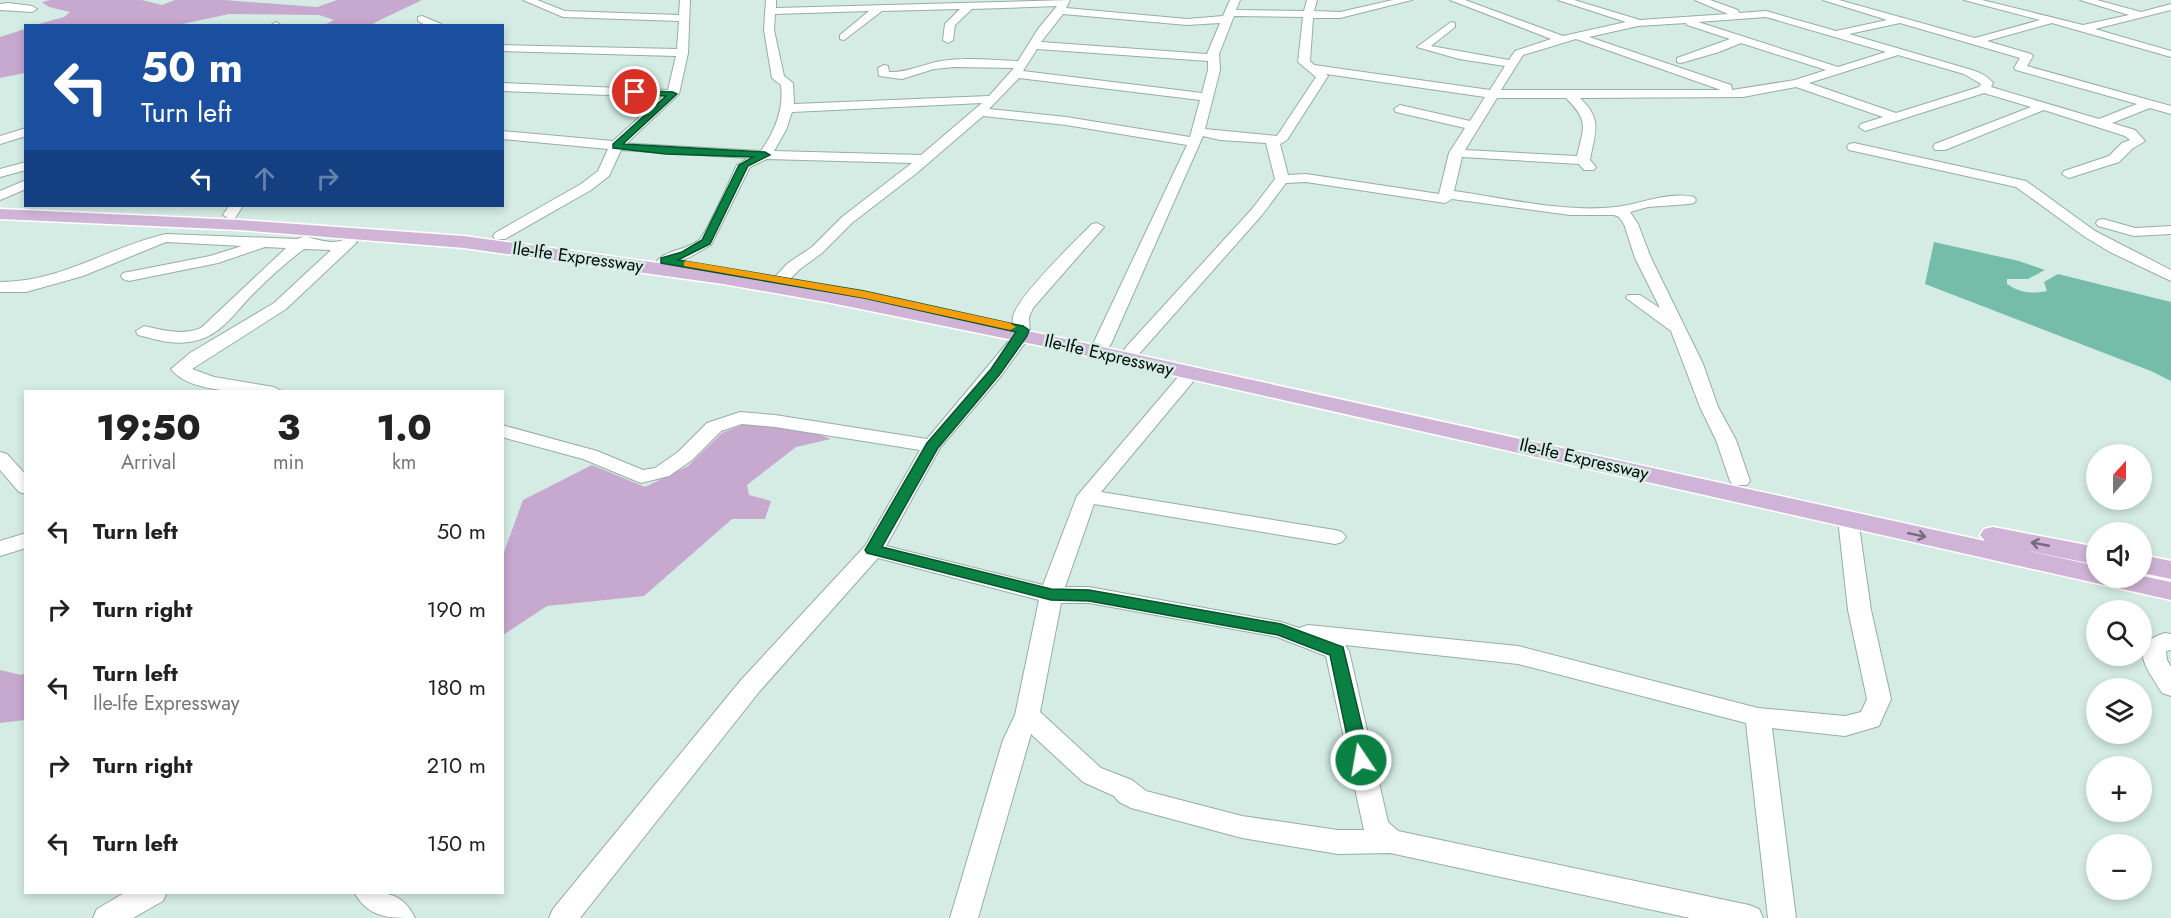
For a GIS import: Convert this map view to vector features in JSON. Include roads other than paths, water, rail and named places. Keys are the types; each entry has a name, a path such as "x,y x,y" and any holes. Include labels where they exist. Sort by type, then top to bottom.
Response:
{"main road":[{"name":"Ile-Ife Expressway","path":"0,206 24,206"},
{"name":"Ile-Ife Expressway","path":"58,207 233,210 500,236 664,261 825,296 1022,333 1133,350 1373,404 1740,481 1880,519 1970,538 2086,554"},
{"name":"Ile-Ife Expressway","path":"0,214 192,222 294,237 320,231 362,233 509,247 781,279 864,294 1190,374 1354,408 1848,519 1880,519"},
{"name":"Ile-Ife Expressway","path":"1970,538 2086,572"},
{"path":"2152,566 2171,570"},
{"path":"2152,587 2171,591"}],"street":[{"path":"528,0 563,14 684,18"},
{"path":"500,236 586,187 604,173 616,146 673,94 682,53 685,0"},
{"path":"980,112 1196,136 1281,140 1322,76 1304,62 1307,46 1305,37 1307,15 1312,0"},
{"path":"1324,16 1361,0"},
{"path":"664,261 686,254 706,242 744,165 765,155 777,138 788,108 790,95 788,83 778,78 769,30 771,6 860,4 878,9 954,3 970,5 1063,4 1187,22 1231,10 1324,16 1353,14 1407,0"},
{"path":"1455,0 1562,39"},
{"path":"1563,0 1638,22"},
{"path":"1700,0 1741,15"},
{"path":"1828,0 2027,56 2020,68 2171,110"},
{"path":"1970,0 2084,27 2098,34 2171,54"},
{"path":"2085,0 2140,15"},
{"path":"781,279 794,266 817,250 847,220 980,112 1019,69 1042,31 1063,4"},
{"path":"948,40 950,24 970,5"},
{"path":"0,7 32,9"},
{"path":"2084,27 2111,23 2171,7"},
{"path":"844,37 878,9"},
{"path":"1102,344 1196,136 1214,70 1213,54 1231,10"},
{"path":"1133,350 1257,212 1282,179 1301,177 1439,200 1445,199 1456,153 1518,53 1524,50 1638,22 1774,15 1979,76 1987,82 1984,89"},
{"path":"422,19 433,24"},
{"path":"1683,20 1840,71"},
{"path":"1840,33 1900,20"},
{"path":"1975,41 2054,20"},
{"path":"1451,25 1423,47 1511,64"},
{"path":"1577,36 1743,93"},
{"path":"1681,60 1740,39"},
{"path":"1034,45 1214,58"},
{"path":"504,48 682,53"},
{"path":"1310,68 1492,94 1743,93 1797,83 1897,52"},
{"path":"884,69 883,74 902,76 932,66 966,64 1019,69 1207,97"},
{"path":"1797,83 1894,117"},
{"path":"504,87 673,94"},
{"path":"1865,127 1984,89 2130,133 2138,141 2127,146 2114,159 2069,174"},
{"path":"1456,153 1586,164 1592,128 1591,117 1569,94"},
{"path":"788,108 993,99"},
{"path":"2100,123 2149,104"},
{"path":"1940,147 2041,108"},
{"path":"1400,109 1473,126"},
{"path":"0,140 24,133"},
{"path":"504,135 666,151 924,159"},
{"path":"1272,140 1282,179"},
{"path":"1854,147 2021,184 2090,234 2115,249 2171,276"},
{"path":"0,173 24,167"},
{"path":"0,196 24,185"},
{"path":"1447,194 1570,211 1616,211 1648,203 1689,200"},
{"path":"1616,211 1623,214 1631,224 1643,258 1694,364 1709,407 1726,440 1740,481"},
{"path":"166,238 192,222"},
{"path":"2103,223 2134,232 2171,230"},
{"path":"563,918 750,686 873,550 932,446 995,372 1022,333 1021,317 1024,307 1097,227"},
{"path":"262,390 188,375 180,369 280,306 343,246 362,233"},
{"path":"144,331 178,338 192,337 206,331 223,318 272,267 294,237"},
{"path":"0,287 26,287 78,273 153,241 166,238 265,241 294,237 343,246"},
{"path":"129,276 243,251 265,241"},
{"path":"1634,298 1678,328"},
{"path":"964,918 1016,740 1027,715 1051,595 1086,496 1190,374"},
{"path":"504,432 581,452 641,477 662,472 685,456 714,427 740,418 775,421 932,446"},
{"path":"0,458 24,486"},
{"path":"1086,496 1335,537"},
{"path":"873,550 1051,595 1089,595 1281,630 1518,655 1758,717 1845,726 1870,719 1879,699 1865,647 1855,587 1848,519"},
{"path":"0,549 24,541"},
{"path":"1281,630 1337,651 1376,827 1389,841"},
{"path":"2171,642 2165,641 2154,647 2156,661 2171,687"},
{"path":"1027,715 1092,775 1123,788 1128,794 1140,800 1242,827 1338,842 1389,841 1749,918"},
{"path":"1758,717 1782,918"},
{"path":"107,918 149,894"},
{"path":"371,894 401,918"}]}
